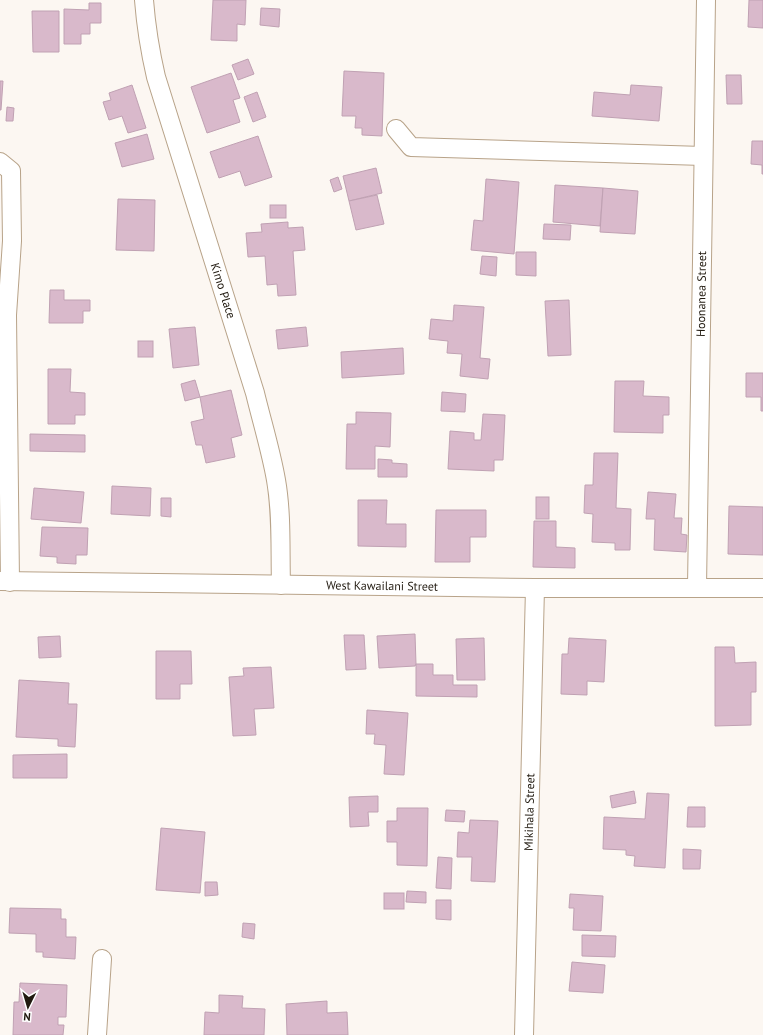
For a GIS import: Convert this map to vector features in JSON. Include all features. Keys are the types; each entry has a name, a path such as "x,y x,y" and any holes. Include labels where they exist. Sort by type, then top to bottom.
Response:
{"street":[{"name":"Kimo Place","path":"144,0 145,20 156,77 255,393 268,446 276,481 280,524 281,585"},
{"name":"Hoonanea Street","path":"698,587 706,0"},
{"path":"396,129 411,147 703,156"},
{"path":"0,162 11,171 12,241 7,315 5,582"},
{"name":"West Kawailani Street","path":"5,582 535,588 763,588"},
{"name":"Mikihala Street","path":"524,1035 535,588"},
{"path":"97,1035 102,959"}],"building":[{"path":"213,0 246,0 245,25 237,24 237,41 211,40"},
{"path":"749,0 763,0 763,28 748,27"},
{"path":"89,3 101,3 101,23 90,23 90,34 81,34 81,44 64,44 64,9 89,10"},
{"path":"261,8 280,9 279,27 260,25"},
{"path":"32,11 59,11 59,52 33,52"},
{"path":"248,59 254,74 238,80 232,65"},
{"path":"344,71 384,73 382,136 362,135 362,128 355,128 356,116 342,116"},
{"path":"231,73 240,98 233,100 240,122 207,133 191,87"},
{"path":"726,75 741,75 742,104 727,104"},
{"path":"0,81 3,81 1,110 0,110"},
{"path":"132,85 146,128 128,133 122,116 109,120 103,102 111,100 109,93"},
{"path":"631,85 662,87 659,121 592,116 594,92 630,95"},
{"path":"257,92 266,117 253,122 244,97"},
{"path":"7,107 14,108 13,121 6,121"},
{"path":"147,134 154,159 122,167 115,143"},
{"path":"258,136 272,177 245,186 240,171 219,178 210,152"},
{"path":"752,141 763,141 763,174 762,165 751,164"},
{"path":"376,168 382,193 349,201 343,176"},
{"path":"338,177 342,189 334,192 330,180"},
{"path":"486,179 519,182 514,254 471,250 474,220 483,221"},
{"path":"555,185 603,188 600,226 553,222"},
{"path":"603,188 638,191 635,234 600,232"},
{"path":"377,195 384,224 356,230 349,201"},
{"path":"118,199 155,200 154,251 116,250"},
{"path":"270,205 286,205 286,218 270,218"},
{"path":"288,222 288,228 303,227 305,250 293,251 296,295 278,296 277,284 267,285 265,256 248,257 246,233 262,232 261,224"},
{"path":"544,224 571,225 570,240 543,239"},
{"path":"516,252 536,252 536,276 516,275"},
{"path":"482,256 497,257 496,276 480,274"},
{"path":"50,290 64,290 64,300 90,300 90,311 83,311 83,323 49,323"},
{"path":"569,300 571,355 548,356 545,301"},
{"path":"454,305 484,307 480,358 490,359 488,379 460,376 462,354 447,353 448,341 429,339 431,319 453,321"},
{"path":"195,327 199,365 173,368 169,329"},
{"path":"306,327 308,346 278,349 276,330"},
{"path":"138,341 153,341 153,357 138,357"},
{"path":"403,348 404,374 342,378 341,352"},
{"path":"48,369 71,369 70,392 85,393 85,415 75,415 75,424 48,424"},
{"path":"746,373 763,373 763,411 761,411 761,397 746,397"},
{"path":"195,380 200,397 185,401 181,384"},
{"path":"615,381 644,381 643,396 669,397 669,415 663,415 663,433 614,432"},
{"path":"231,390 242,435 231,438 235,457 206,463 202,445 196,445 191,422 204,419 200,397"},
{"path":"442,392 466,394 465,412 441,411"},
{"path":"356,412 391,413 390,447 375,446 375,469 346,469 347,424 356,424"},
{"path":"483,414 505,415 503,460 494,460 494,471 448,469 450,431 474,433 474,440 481,440"},
{"path":"30,434 85,435 85,452 30,451"},
{"path":"594,453 618,453 616,508 631,509 630,550 615,550 615,543 592,542 593,514 584,513 585,485 593,485"},
{"path":"378,459 392,460 392,463 407,464 407,477 378,477"},
{"path":"112,486 151,488 150,516 111,514"},
{"path":"34,488 84,492 81,523 31,519"},
{"path":"648,492 676,494 674,518 682,518 681,534 687,535 686,552 654,550 655,519 646,519"},
{"path":"536,497 549,497 549,519 536,519"},
{"path":"161,498 171,498 171,517 161,516"},
{"path":"358,500 387,500 386,524 406,524 406,547 358,546"},
{"path":"729,506 763,507 763,555 728,554"},
{"path":"436,510 486,510 486,537 470,537 470,562 435,562"},
{"path":"534,521 556,521 556,547 575,548 575,568 533,567"},
{"path":"42,527 88,528 87,555 76,555 76,564 57,563 57,557 40,556"},
{"path":"415,634 415,666 379,668 377,636"},
{"path":"344,635 364,635 366,669 346,670"},
{"path":"60,636 61,657 39,658 38,637"},
{"path":"484,638 485,680 457,680 456,639"},
{"path":"569,638 606,640 604,682 587,681 587,695 561,694 562,654 568,654"},
{"path":"715,647 734,647 735,663 756,662 756,692 751,692 751,725 715,726"},
{"path":"156,651 191,651 192,684 180,684 180,699 156,699"},
{"path":"416,664 433,664 433,675 453,675 453,685 477,685 477,697 416,696"},
{"path":"271,667 274,708 254,709 256,735 233,736 229,677 244,676 243,668"},
{"path":"19,680 69,683 68,704 77,704 75,747 58,746 58,739 16,737"},
{"path":"367,710 408,713 404,775 384,774 386,745 374,744 375,734 366,734"},
{"path":"67,754 67,778 13,778 13,755"},
{"path":"634,791 636,803 612,808 610,796"},
{"path":"647,793 669,794 665,868 634,866 635,856 626,855 626,850 603,849 604,817 645,819"},
{"path":"378,796 378,812 368,812 369,826 350,827 349,797"},
{"path":"688,807 705,807 705,827 687,827"},
{"path":"397,808 428,808 427,866 397,865 397,842 387,842 387,821 397,821"},
{"path":"446,810 465,811 464,822 445,821"},
{"path":"470,820 498,821 495,882 471,881 472,857 457,857 458,832 469,833"},
{"path":"161,828 205,832 200,893 156,890"},
{"path":"683,849 701,850 700,869 683,869"},
{"path":"438,857 452,858 451,889 436,888"},
{"path":"205,882 217,882 218,895 205,896"},
{"path":"407,891 426,892 426,903 406,902"},
{"path":"384,893 404,893 404,909 384,909"},
{"path":"570,894 603,896 601,931 573,930 574,908 569,908"},
{"path":"436,900 451,900 451,920 436,919"},
{"path":"10,908 61,909 61,919 66,919 66,937 76,937 75,959 43,957 43,952 36,952 36,934 9,933"},
{"path":"243,923 255,924 254,939 242,937"},
{"path":"582,935 616,936 615,957 582,956"},
{"path":"572,962 605,965 603,993 569,991"},
{"path":"20,983 67,985 66,1017 58,1017 58,1025 64,1025 63,1035 13,1035 14,1002 19,1002"},
{"path":"219,995 243,996 242,1008 265,1009 264,1035 204,1035 205,1012 219,1013"},
{"path":"327,1001 327,1013 347,1012 348,1035 287,1035 286,1004"}]}
